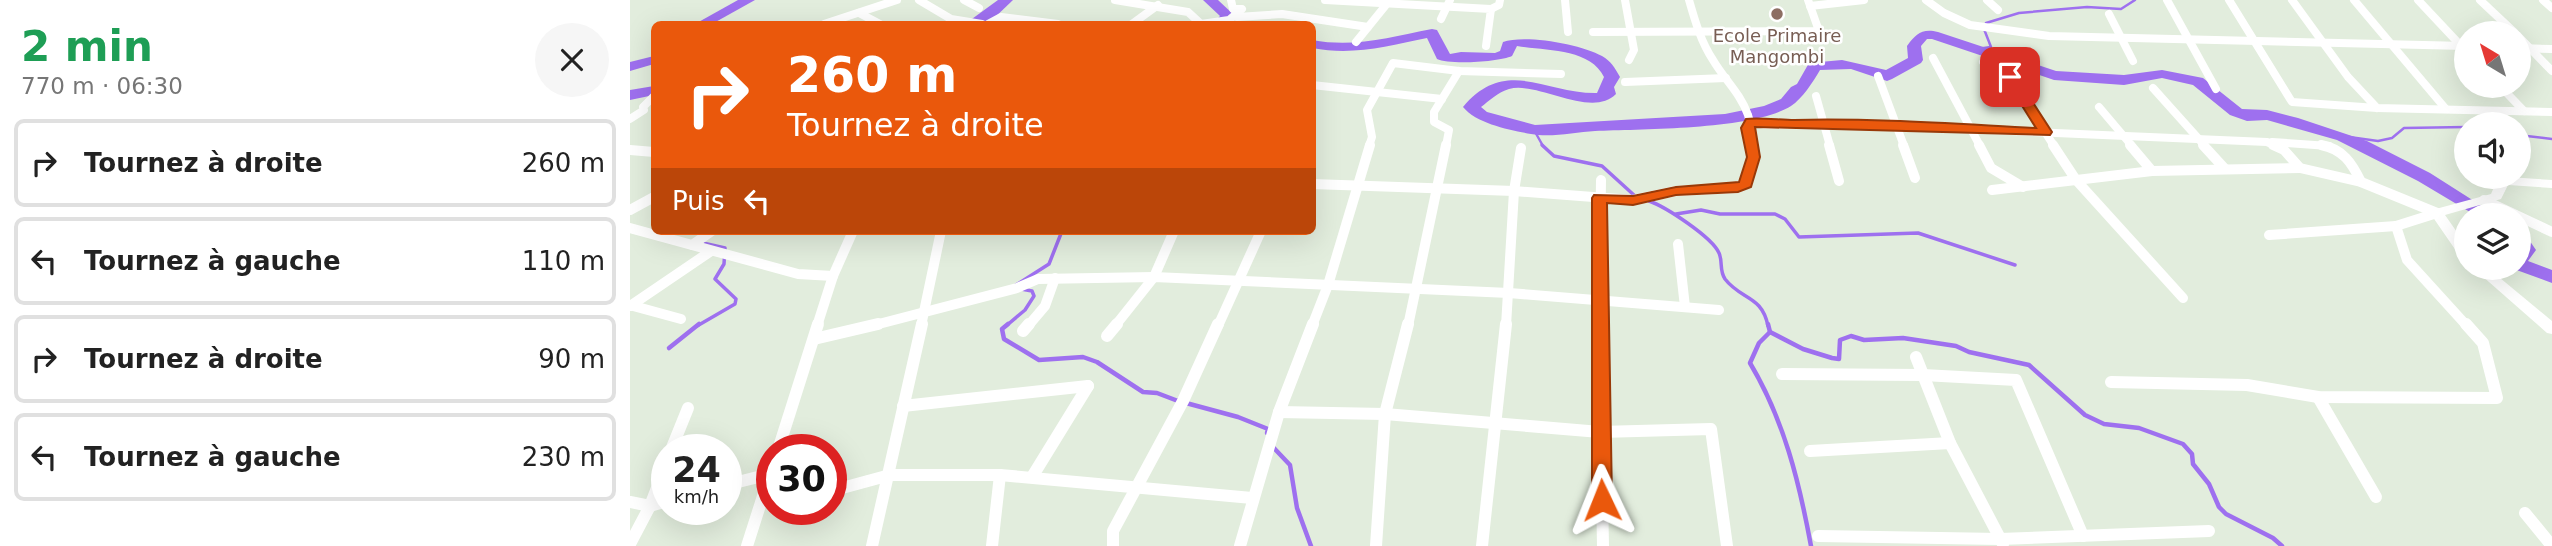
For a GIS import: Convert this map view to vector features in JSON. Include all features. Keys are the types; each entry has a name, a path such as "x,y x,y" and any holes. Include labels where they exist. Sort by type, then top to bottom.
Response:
{"street":[{"path":"834,21 897,0"},
{"path":"919,0 958,21"},
{"path":"964,0 979,8"},
{"path":"1115,0 1188,12 1198,21"},
{"path":"1136,21 1163,0"},
{"path":"1231,0 1233,9 1242,9 1237,17"},
{"path":"1325,0 1449,4 1491,9 1499,5 1500,0"},
{"path":"1565,0 1568,32"},
{"path":"1625,0 1634,50 1629,60"},
{"path":"1689,0 1699,33 1749,116 1766,125 1823,123 2330,145 2354,162 2361,182"},
{"path":"1594,32 1819,31 1809,3 1864,0"},
{"path":"1926,0 1944,13 1985,28 2049,36 2454,47"},
{"path":"1987,0 1998,10"},
{"path":"2167,0 2216,89"},
{"path":"2229,0 2292,102 2377,108 2552,112"},
{"path":"2292,0 2347,77 2377,108"},
{"path":"2354,0 2445,108"},
{"path":"2418,0 2454,37"},
{"path":"2480,0 2502,21"},
{"path":"2543,0 2552,8"},
{"path":"1356,42 1390,2"},
{"path":"1441,19 1449,4"},
{"path":"1486,46 1491,9"},
{"path":"859,13 874,21"},
{"path":"1230,21 1237,17 1282,14 1368,27"},
{"path":"2109,14 2133,61"},
{"path":"994,21 1001,17 1034,21"},
{"path":"2531,48 2552,49"},
{"path":"2531,48 2552,71"},
{"path":"1933,58 1991,168 2023,187"},
{"path":"1983,62 2010,77 2076,180 2183,298"},
{"path":"1240,546 1279,412 1328,285 1372,137 1367,110 1393,63 1459,71 1561,74"},
{"path":"1376,546 1385,414 1417,290 1449,130 1434,122 1434,112 1459,71"},
{"path":"1878,76 1915,178"},
{"path":"1625,82 1726,78"},
{"path":"1316,85 1442,99"},
{"path":"2153,88 2225,169"},
{"path":"1816,96 1839,181"},
{"path":"2512,98 2524,111"},
{"path":"650,110 643,107 651,99"},
{"path":"2099,107 2152,171"},
{"path":"630,119 650,110"},
{"path":"1316,184 1514,191 1639,199 1676,191 1738,188 1745,184 1754,157 1748,128 1749,116"},
{"path":"2267,142 2284,150 2300,168"},
{"path":"1482,546 1509,293 1514,191 1521,148"},
{"path":"630,150 651,152"},
{"path":"1992,190 2152,171 2300,168 2361,182 2437,212 2454,237"},
{"path":"1601,180 1599,299 1603,546"},
{"path":"2269,235 2396,226 2496,196 2501,183 2507,181 2552,184"},
{"path":"630,211 651,199"},
{"path":"2531,222 2552,232"},
{"path":"2111,382 2247,384 2318,397 2497,398 2483,343 2406,260 2396,226"},
{"path":"630,228 651,234"},
{"path":"654,235 798,274 833,276"},
{"path":"692,246 707,235"},
{"path":"783,434 833,276 851,235"},
{"path":"872,546 890,475 921,314 940,235"},
{"path":"1107,336 1154,277 1172,235"},
{"path":"1113,546 1113,531 1182,403 1259,235"},
{"path":"1678,244 1685,307"},
{"path":"630,306 711,251"},
{"path":"814,339 921,314 1017,288 1038,279 1055,278 1154,277 1509,293 1719,310"},
{"path":"1023,331 1045,306 1055,278"},
{"path":"2494,280 2552,329"},
{"path":"630,306 681,319"},
{"path":"1916,357 1950,443 2002,542"},
{"path":"1782,374 1923,374 2017,380 2082,536"},
{"path":"903,406 1088,386 1032,477"},
{"path":"2318,397 2376,497"},
{"path":"677,434 688,408"},
{"path":"1279,412 1385,414 1600,432 1711,429 1727,546"},
{"path":"1810,451 1950,443"},
{"path":"847,487 890,475 1000,475 1252,498"},
{"path":"992,546 1000,475"},
{"path":"630,502 650,506 630,544"},
{"path":"2525,513 2552,546"},
{"path":"747,546 757,525"},
{"path":"1818,536 2002,542 2209,531"}],"waterway":[{"path":"708,21 748,0"},
{"path":"980,21 1006,0"},
{"path":"1210,0 1228,16 1223,21"},
{"path":"1977,49 1991,47 1984,29 1986,23 2019,13 2087,7 2121,9 2135,0"},
{"path":"1316,45 1338,49 1356,48 1432,33 1442,56 1448,59 1461,56 1497,57 1507,53 1508,45 1516,42 1571,50 1598,59 1607,67 1612,77 1606,87 1608,94 1599,97 1588,98 1534,85 1510,84 1494,90 1471,107 1481,115 1534,130 1725,119 1768,110 1787,102 1796,90 1803,87 1814,66 1851,65 1887,76 1916,60 1914,46 1923,35 1933,35 2054,75 2124,80 2162,74 2198,81 2236,112 2247,116 2267,115 2342,136 2424,177 2467,203"},
{"path":"630,67 651,61"},
{"path":"630,95 651,92"},
{"path":"2342,136 2378,141 2392,138 2404,128 2454,127"},
{"path":"1534,130 1543,146"},
{"path":"2531,137 2552,139"},
{"path":"1543,146 1554,156 1602,166 1635,196"},
{"path":"1649,201 1688,223 1715,246 1725,279 1756,303 1768,326"},
{"path":"1676,214 1701,210 1720,214 1775,214 1785,219 1799,237 1918,233 2015,265"},
{"path":"1016,285 1049,264 1060,235"},
{"path":"697,326 735,304 736,299 715,279 724,264 725,248 703,243 703,240"},
{"path":"2531,269 2552,277"},
{"path":"1006,326 1025,310 1034,296 1032,291 1021,289"},
{"path":"669,348 699,324"},
{"path":"1008,324 1002,329 1004,339 1039,360 1083,357 1097,362 1143,392 1157,393 1178,401"},
{"path":"1768,324 1770,332"},
{"path":"1770,332 1803,349 1839,359 1840,340 1851,336 1864,340 1903,338 1956,346 1969,352 2029,365 2085,415 2104,424 2139,428 2183,444 2192,454 2193,464 2209,484 2219,507 2226,514 2273,538 2282,546"},
{"path":"1770,332 1759,343 1750,363 1772,406 1789,452 1811,546"},
{"path":"1186,403 1238,417 1268,429 1267,433"},
{"path":"1272,446 1290,465 1297,508 1311,546"}],"place":[{"name":"Ecole Primaire Mangombi","path":"1777,14"}],"route":[{"path":"1602,500 1599,198 1633,200 1676,191 1738,188 1745,184 1754,157 1748,128 1751,122 1766,125 1823,123 2046,132 2010,77"}]}
